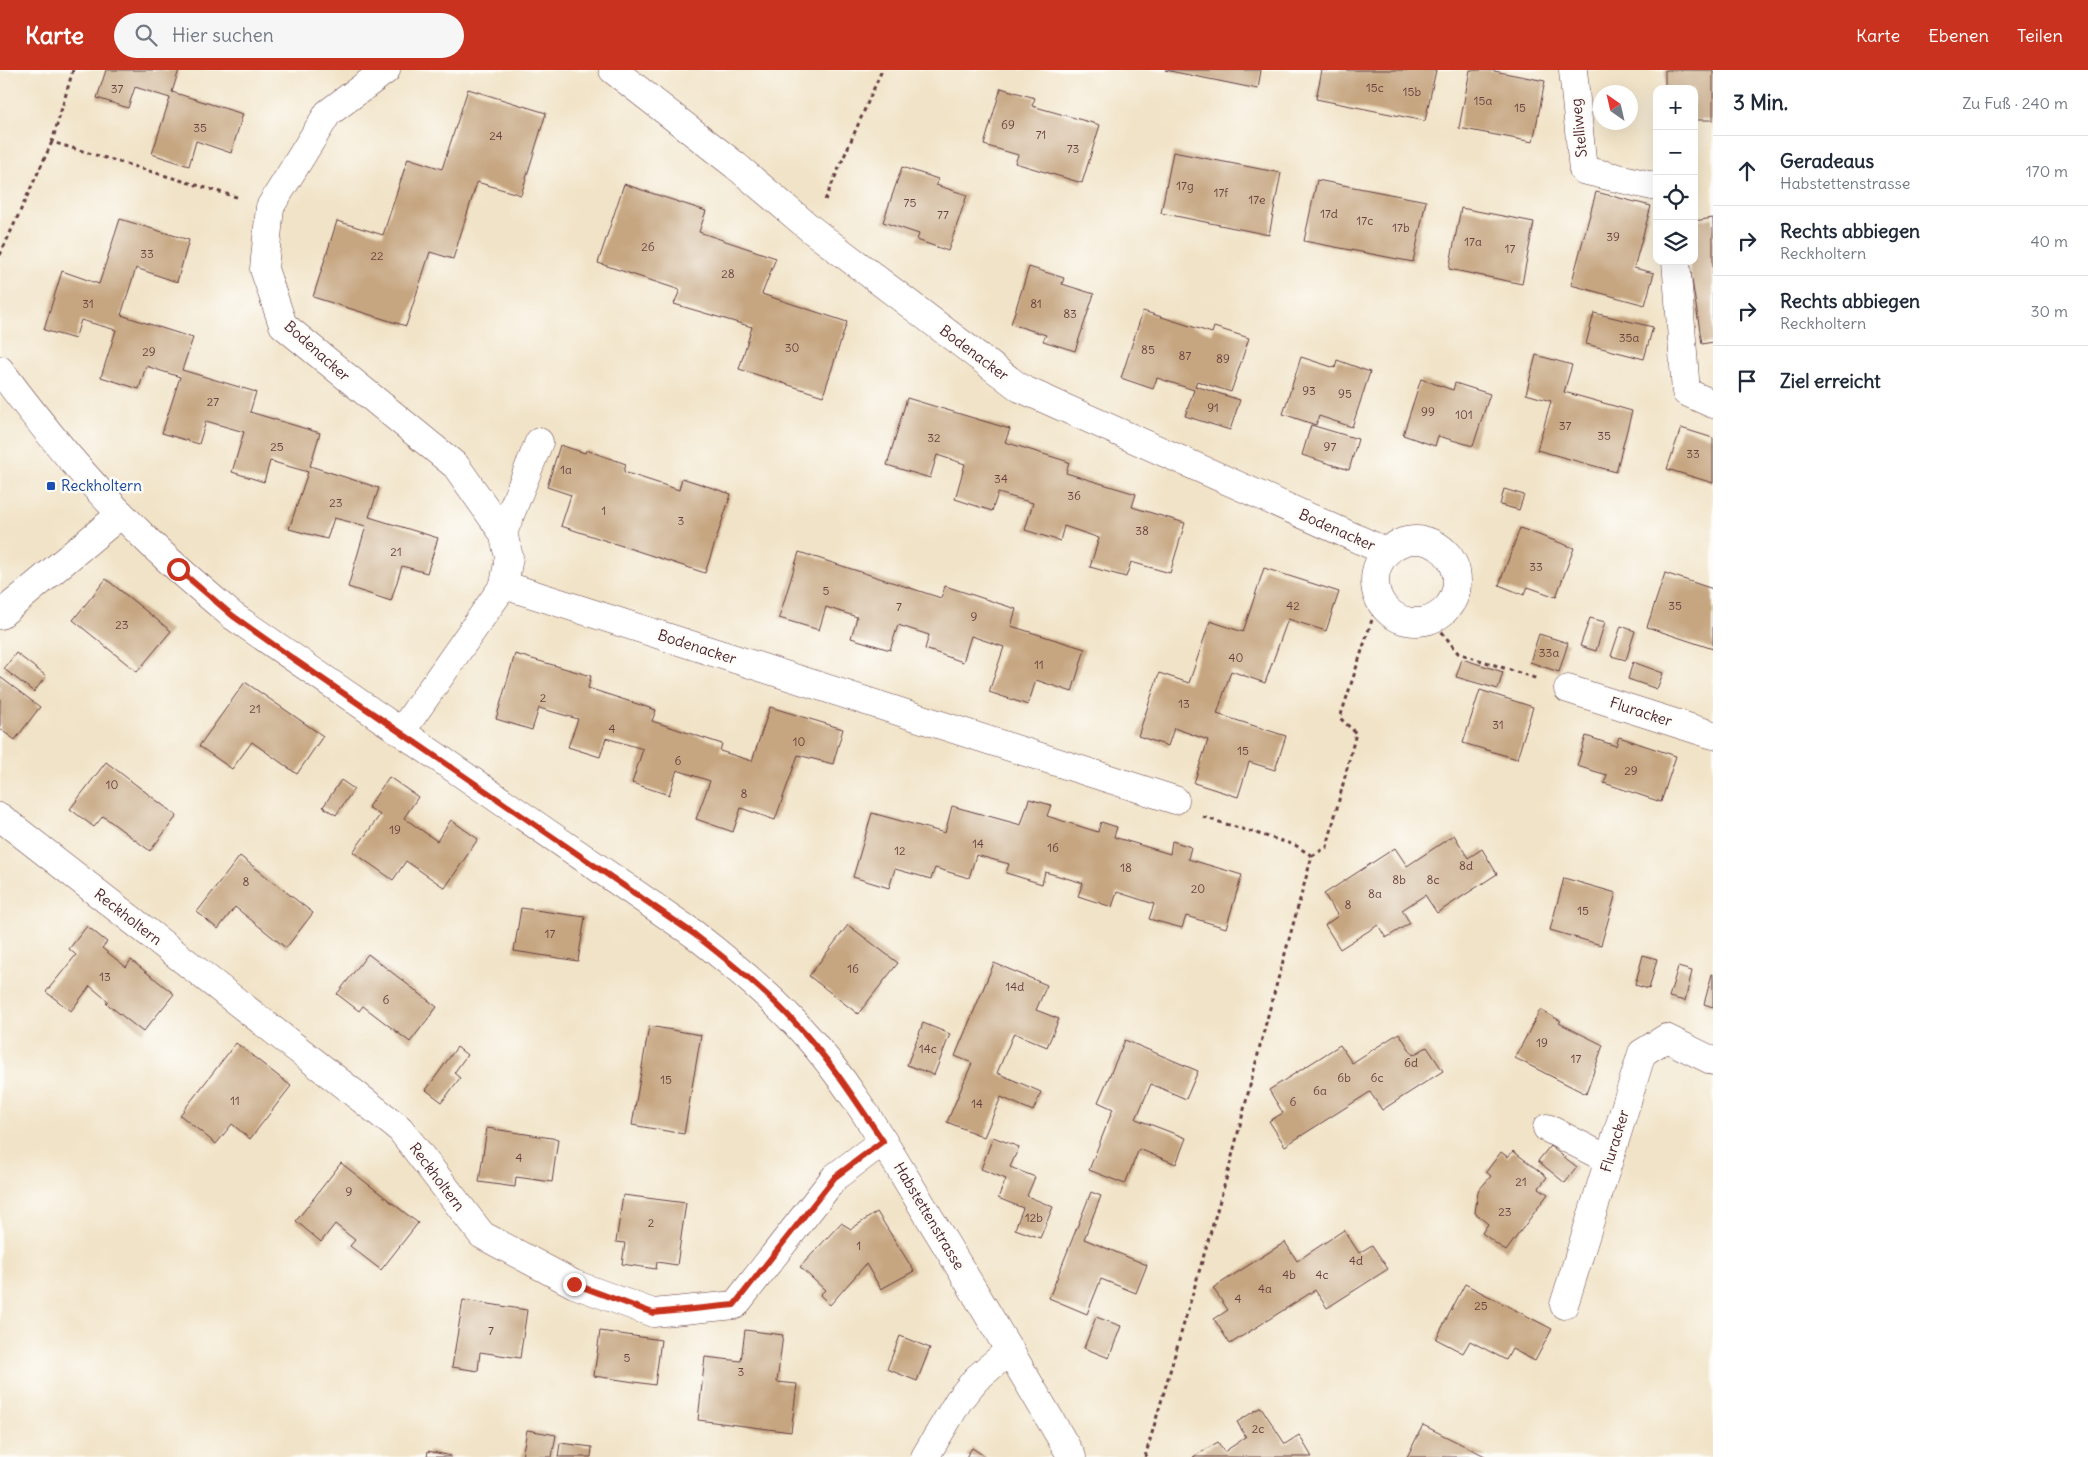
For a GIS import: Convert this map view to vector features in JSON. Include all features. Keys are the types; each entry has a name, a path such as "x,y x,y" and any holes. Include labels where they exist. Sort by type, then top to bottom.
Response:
{"street":[{"name":"Bodenacker","path":"386,70 328,113 270,207 264,269 284,325 456,466 504,532 509,557 504,585 401,732"},
{"name":"Bodenacker","path":"613,70 735,165 812,230 1020,388 1387,552"},
{"name":"Stelliweg","path":"1573,70 1583,170 1653,186"},
{"path":"1676,265 1686,392 1713,404"},
{"name":"Habstettenstrasse","path":"0,370 30,410 121,514 178,569 233,616 694,934 733,964 797,1025 848,1088 883,1141 1010,1350 1072,1457"},
{"path":"504,532 539,442"},
{"path":"0,615 121,514"},
{"name":"Bodenacker","path":"1379,598 1375,580 1378,566 1387,552 1399,544 1412,540 1426,541 1436,545 1447,554 1456,572 1456,591 1450,605 1432,619"},
{"name":"Bodenacker","path":"504,585 1175,800"},
{"path":"1379,598 1391,614 1404,620 1418,622 1432,619"},
{"name":"Fluracker","path":"1568,689 1713,735"},
{"name":"Reckholtern","path":"0,818 400,1129 482,1235 574,1284 653,1313 734,1305 835,1177 883,1141"},
{"name":"Fluracker","path":"1564,1305 1642,1053 1666,1038 1713,1061"},
{"path":"1547,1128 1609,1160"},
{"path":"925,1457 959,1400 976,1379 1010,1350"}],"path":[{"path":"0,255 52,142 74,70"},
{"path":"812,230 882,70"},
{"path":"52,142 270,207"},
{"path":"1144,1457 1227,1176 1267,1019 1312,856 1326,847 1356,733 1340,718 1379,598"},
{"path":"1432,619 1458,653 1568,689"},
{"path":"1175,800 1207,819 1295,846 1312,856"}],"building":[{"path":"106,70 179,70 172,92 243,114 231,153 196,141 189,166 152,154 170,98 135,87 128,108 97,98"},
{"path":"1165,70 1261,70 1258,89"},
{"path":"1322,70 1436,70 1425,121 1316,99"},
{"path":"1470,70 1489,70 1545,81 1533,142 1459,128"},
{"path":"1665,70 1713,70 1713,120 1698,120 1698,85 1665,85"},
{"path":"1001,88 1035,98 1032,106 1100,125 1082,183 1015,163 1018,155 984,145"},
{"path":"468,89 546,113 521,195 477,182 453,259 430,252 406,326 313,297 337,221 383,235 408,158 442,169"},
{"path":"1173,152 1281,173 1269,235 1161,213"},
{"path":"902,167 938,179 936,185 967,195 948,251 917,240 919,234 883,222"},
{"path":"1317,180 1426,201 1413,262 1304,241"},
{"path":"624,184 706,211 699,232 776,258 762,294 847,322 823,396 739,369 752,327 674,304 680,290 598,263"},
{"path":"1596,192 1651,206 1634,268 1654,273 1645,305 1571,285"},
{"path":"1461,208 1534,222 1522,284 1449,269"},
{"path":"1713,218 1713,342 1702,344 1690,265 1698,265 1698,220"},
{"path":"120,219 189,240 177,282 136,268 121,315 193,338 182,370 256,392 250,412 320,433 310,466 379,488 369,517 438,538 427,573 402,566 391,601 348,587 366,526 334,518 327,539 289,529 308,472 270,461 264,482 232,472 244,432 206,421 199,444 162,433 180,377 146,366 139,389 101,377 116,330 81,320 75,339 44,330 62,271 99,284"},
{"path":"1029,267 1064,278 1062,284 1094,294 1075,351 1043,341 1046,335 1011,324"},
{"path":"1143,311 1212,333 1214,327 1249,338 1231,392 1197,381 1195,386 1240,400 1230,430 1185,416 1194,390 1157,378 1153,389 1121,378"},
{"path":"1594,313 1653,327 1644,359 1586,344"},
{"path":"1536,355 1572,365 1564,392 1632,411 1616,472 1537,450 1551,401 1526,394"},
{"path":"1301,357 1335,368 1337,360 1370,372 1352,427 1319,416 1316,425 1283,414"},
{"path":"1421,379 1453,390 1455,383 1490,394 1473,446 1438,436 1435,446 1403,435"},
{"path":"907,398 1010,429 1005,442 1069,462 1066,473 1136,494 1132,507 1185,523 1170,573 1131,562 1126,577 1090,567 1099,538 1064,526 1060,541 1025,530 1033,503 998,493 992,511 955,499 965,464 937,455 930,478 887,465"},
{"path":"1311,425 1358,439 1349,470 1302,455"},
{"path":"1681,428 1713,438 1713,483 1667,469"},
{"path":"560,445 585,453 586,450 626,464 624,472 679,490 682,478 731,494 705,573 561,526 571,495 547,487"},
{"path":"1504,489 1524,495 1519,510 1500,505"},
{"path":"1520,528 1574,548 1556,597 1528,587 1524,595 1499,585"},
{"path":"799,552 941,598 945,586 1016,609 1011,626 1085,649 1072,692 1036,680 1028,705 989,692 1004,647 971,636 963,662 925,649 929,635 898,625 890,650 851,638 857,617 826,607 819,630 779,618"},
{"path":"1264,568 1339,592 1326,631 1288,619 1265,683 1231,671 1217,714 1286,736 1275,770 1249,762 1238,797 1194,783 1208,740 1174,728 1168,746 1138,736 1159,673 1189,683 1210,621 1243,632"},
{"path":"1665,573 1713,589 1713,649 1647,627"},
{"path":"106,579 171,631 137,672 73,620"},
{"path":"1590,618 1605,622 1596,651 1580,646"},
{"path":"1621,626 1635,631 1626,660 1611,656"},
{"path":"1539,634 1568,643 1559,672 1530,662"},
{"path":"16,653 46,676 34,692 4,669"},
{"path":"515,654 591,676 588,688 656,710 652,721 722,744 720,751 752,761 770,707 843,729 833,764 798,755 775,820 741,808 733,832 696,819 710,781 677,770 669,795 632,783 643,749 606,738 600,757 568,747 578,719 539,708 532,730 496,719"},
{"path":"1462,659 1503,672 1498,689 1456,677"},
{"path":"1633,662 1663,673 1657,689 1628,679"},
{"path":"0,677 40,707 15,740 0,729"},
{"path":"245,682 323,736 297,774 252,742 232,769 199,746"},
{"path":"1480,690 1533,707 1517,759 1463,743"},
{"path":"1586,736 1616,746 1619,737 1676,756 1661,802 1604,783 1607,775 1577,766"},
{"path":"106,762 177,816 150,851 103,816 94,827 70,809"},
{"path":"389,777 418,797 404,818 437,841 451,820 478,839 445,888 406,861 393,880 353,852 380,815 368,807"},
{"path":"341,780 354,789 336,815 323,807"},
{"path":"1029,799 1051,805 1047,816 1098,832 1101,822 1117,827 1114,837 1170,854 1172,841 1191,847 1188,859 1242,875 1226,928 1186,916 1182,928 1149,919 1154,904 1117,892 1112,907 1078,896 1083,883 1045,872 1042,884 1006,873 1009,864 976,855 969,878 935,868 931,879 895,869 889,888 853,877 872,813 945,833 952,806 1021,825"},
{"path":"1454,835 1468,858 1482,849 1497,874 1437,913 1425,895 1402,910 1410,923 1386,938 1378,925 1340,949 1325,925 1338,916 1324,894 1395,848 1407,866"},
{"path":"240,856 313,913 286,948 235,907 218,929 197,912"},
{"path":"1564,878 1616,893 1601,945 1550,930"},
{"path":"521,908 585,917 578,961 514,951"},
{"path":"848,925 898,963 858,1014 809,976"},
{"path":"87,926 107,942 102,948 126,967 131,960 174,994 143,1032 106,1003 108,1001 90,986 71,1011 46,992 76,955 69,949"},
{"path":"368,954 437,1007 410,1042 363,1006 359,1011 337,994"},
{"path":"1643,955 1657,959 1649,989 1635,985"},
{"path":"994,963 1047,985 1036,1010 1059,1019 1047,1047 1014,1033 997,1073 1041,1092 1033,1111 1001,1097 984,1137 947,1122 972,1063 955,1056"},
{"path":"1678,967 1692,971 1685,1001 1669,997"},
{"path":"1713,974 1713,1007 1704,1004"},
{"path":"1540,1010 1561,1021 1559,1023 1603,1045 1586,1094 1515,1058"},
{"path":"923,1023 950,1034 934,1075 907,1065"},
{"path":"649,1026 701,1035 684,1134 632,1125"},
{"path":"1399,1033 1413,1055 1427,1047 1443,1071 1382,1110 1370,1092 1285,1146 1269,1121 1283,1113 1269,1090 1340,1045 1352,1063"},
{"path":"1125,1040 1198,1071 1186,1099 1151,1084 1136,1119 1186,1138 1176,1164 1139,1149 1125,1184 1089,1170 1113,1109 1098,1102"},
{"path":"236,1043 291,1086 250,1139 232,1124 216,1144 180,1115"},
{"path":"457,1047 467,1055 454,1073 460,1078 442,1102 426,1090"},
{"path":"487,1128 558,1139 552,1182 516,1177 515,1187 479,1182"},
{"path":"993,1137 1019,1147 1010,1167 1035,1177 1027,1196 1053,1207 1040,1238 1015,1229 1023,1208 998,1198 1006,1179 981,1169"},
{"path":"1550,1146 1577,1167 1565,1183 1538,1161"},
{"path":"1513,1151 1547,1177 1539,1188 1548,1194 1506,1251 1482,1233 1488,1224 1475,1213 1478,1191 1491,1176 1486,1172 1501,1152 1508,1157"},
{"path":"341,1163 418,1223 381,1270 350,1246 355,1240 335,1224 321,1242 296,1221"},
{"path":"1091,1192 1101,1196 1084,1239 1147,1265 1136,1293 1101,1279 1087,1314 1049,1298"},
{"path":"623,1195 686,1203 677,1265 657,1262 656,1269 622,1264 625,1243 616,1242"},
{"path":"877,1212 914,1271 881,1289 866,1264 830,1305 820,1295 825,1290 800,1267 841,1223 851,1229"},
{"path":"1344,1230 1359,1253 1372,1245 1388,1269 1327,1308 1315,1290 1230,1344 1214,1319 1228,1310 1213,1288 1285,1242 1297,1261"},
{"path":"1465,1284 1552,1329 1535,1361 1512,1349 1506,1360 1470,1341 1463,1353 1436,1339"},
{"path":"463,1300 527,1310 520,1358 480,1352 478,1371 452,1367"},
{"path":"1096,1317 1121,1326 1109,1358 1084,1348"},
{"path":"745,1330 783,1335 777,1382 797,1384 791,1432 698,1420 705,1357 741,1361"},
{"path":"600,1331 661,1340 655,1385 594,1376"},
{"path":"900,1336 930,1348 917,1381 887,1369"},
{"path":"1261,1407 1285,1444 1299,1435 1312,1457 1193,1457 1218,1442 1224,1452 1246,1437 1237,1422"},
{"path":"1423,1425 1487,1457 1407,1457"},
{"path":"527,1430 556,1435 552,1457 522,1457"},
{"path":"560,1443 592,1447 591,1457 558,1457"},
{"path":"972,1448 986,1457 966,1457"},
{"path":"428,1451 451,1456 451,1457 427,1457"}],"place":[{"name":"Reckholtern","path":"51,486"}],"route":[{"path":"178,569 233,616 694,934 733,964 797,1025 848,1088 883,1141 835,1177 734,1305 653,1313 574,1284"}]}
